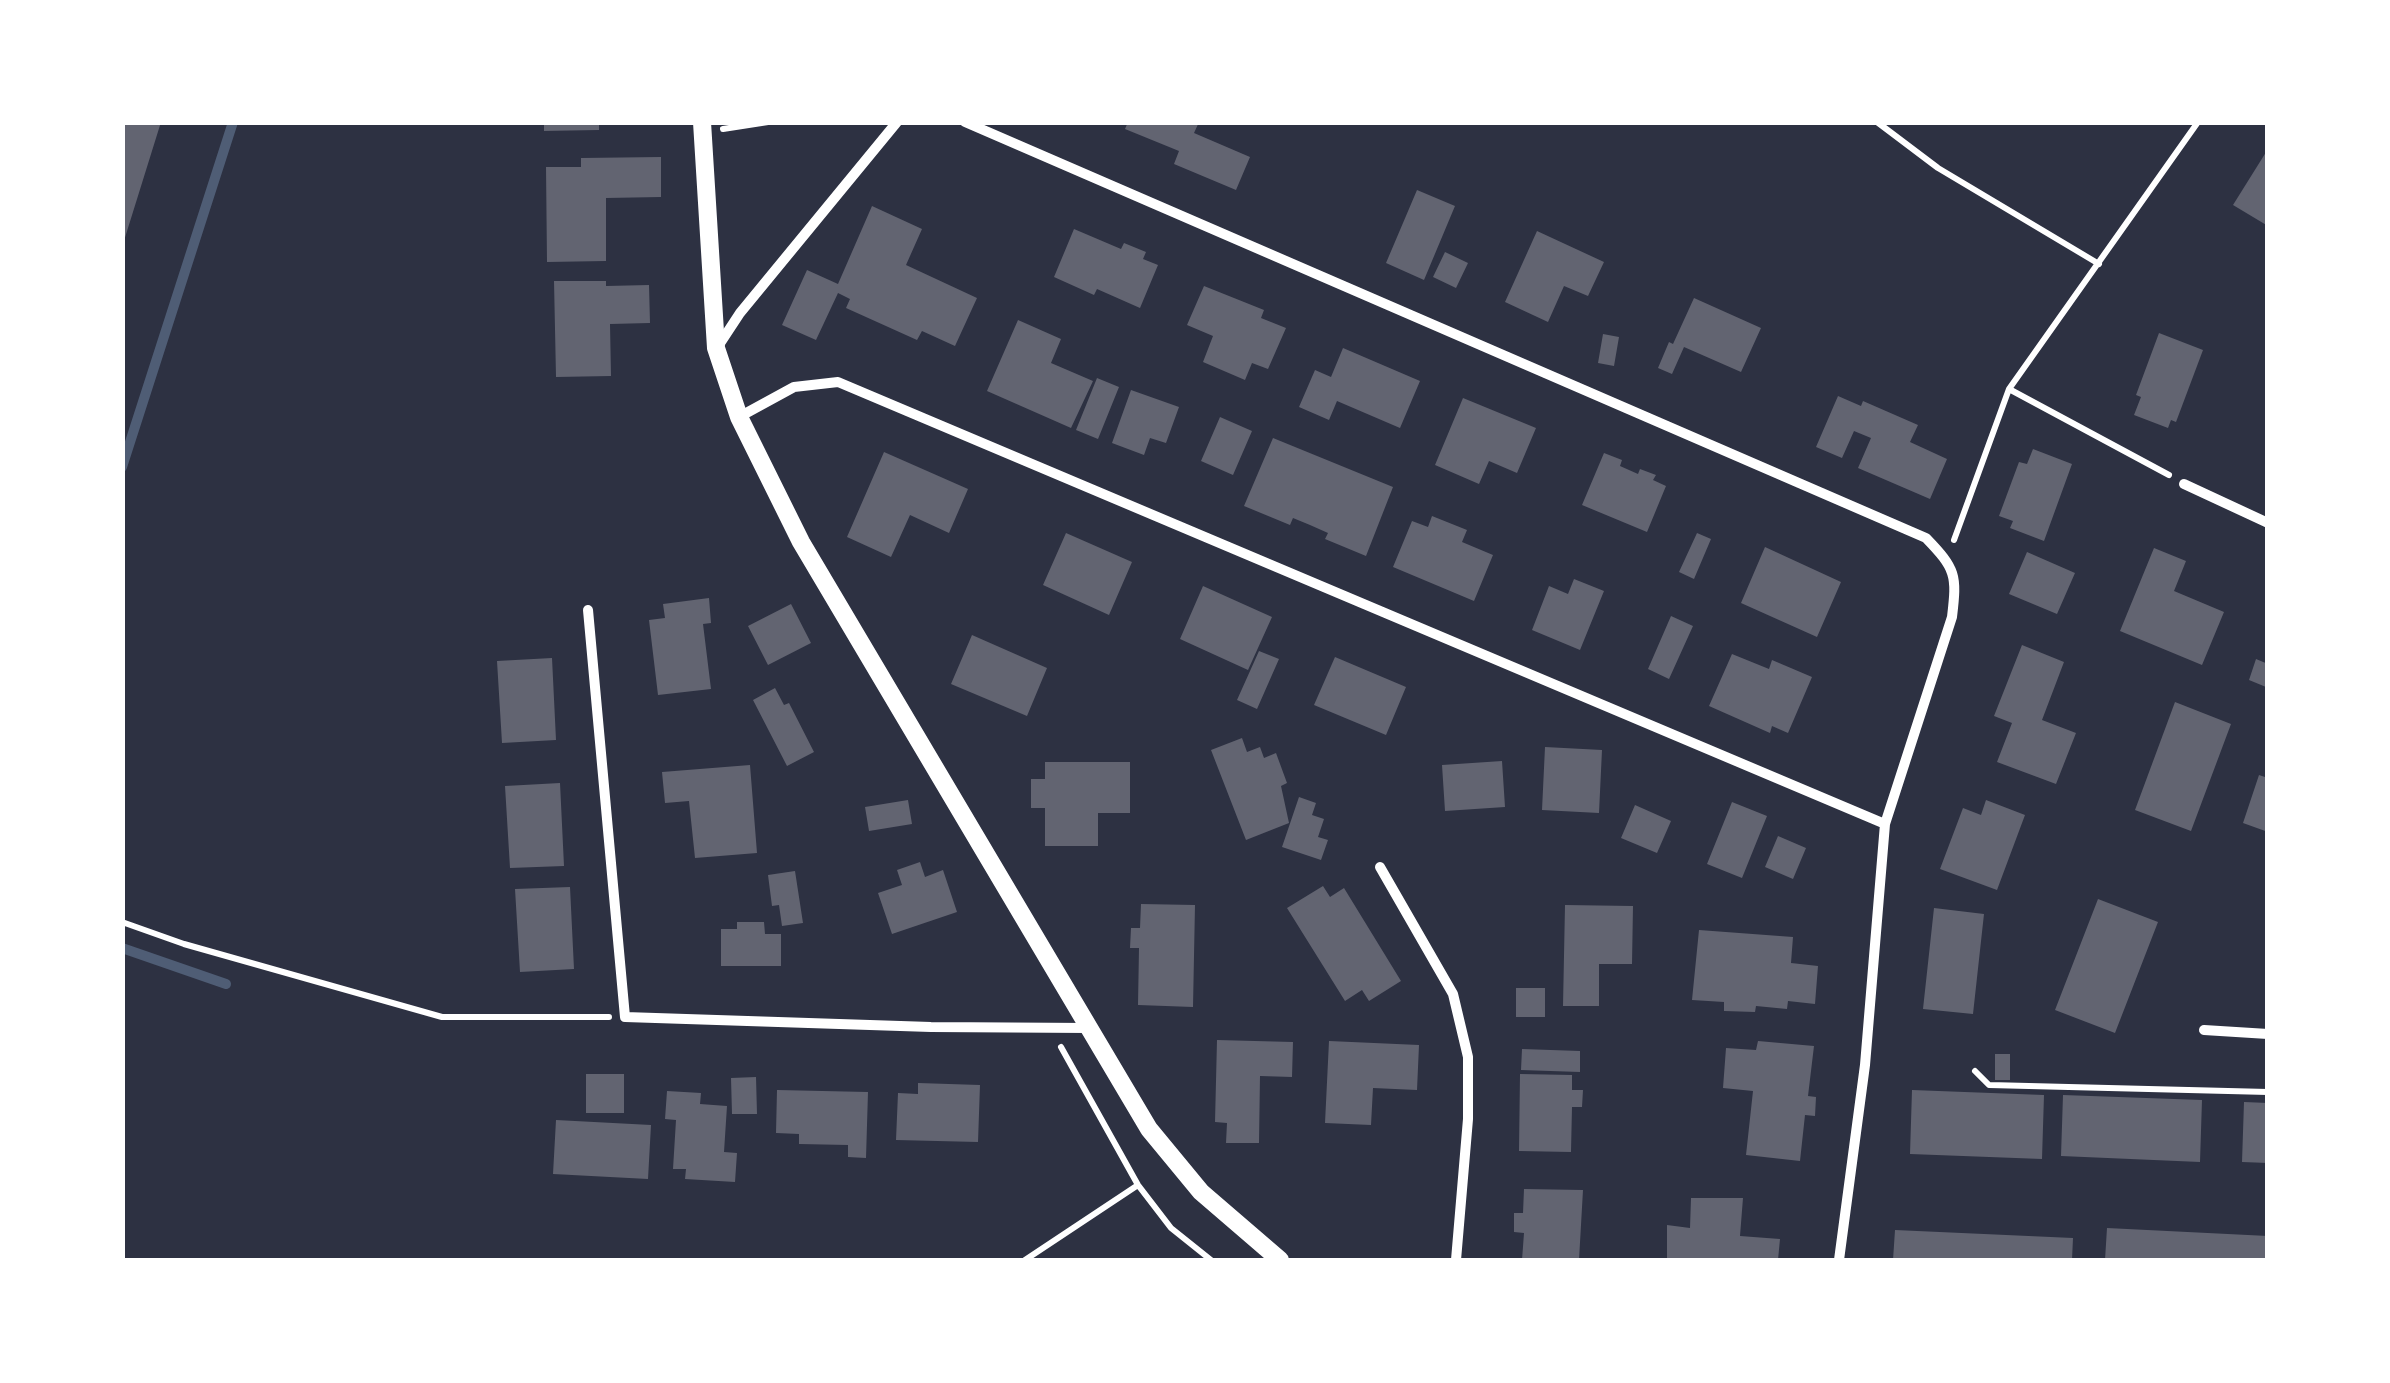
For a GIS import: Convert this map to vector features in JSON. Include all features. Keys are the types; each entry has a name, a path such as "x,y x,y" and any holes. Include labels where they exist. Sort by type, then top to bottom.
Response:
{"street":[{"path":"716,348 740,313 897,122"},
{"path":"965,122 1926,538 1947,560 1956,582 1952,617 1885,824 1865,1065 1839,1260"},
{"path":"702,127 716,348 740,417 801,542 1149,1130 1201,1192 1280,1260"},
{"path":"740,417 794,387 838,382 1885,824"},
{"path":"2184,484 2268,523"},
{"path":"588,610 625,1018 1090,1028"},
{"path":"1380,868 1453,994 1468,1058 1468,1119 1456,1260"},
{"path":"2204,1030 2268,1034"}],"path":[{"path":"702,127 768,122"},
{"path":"1877,122 1938,168 2099,264"},
{"path":"1947,560 2009,389 2198,122"},
{"path":"2009,389 2184,484"},
{"path":"122,922 184,944 442,1017 625,1018"},
{"path":"1048,1026 1138,1185 1171,1228 1211,1260"},
{"path":"1975,1070 1989,1085 2268,1092"},
{"path":"1025,1260 1138,1185"}],"building":[{"path":"122,122 161,122 123,244 122,244"},
{"path":"544,122 599,122 599,130 544,131"},
{"path":"1128,122 1199,122 1194,133 1250,157 1236,190 1174,164 1179,151 1125,129"},
{"path":"2268,149 2268,226 2233,205"},
{"path":"661,157 661,197 606,198 606,261 547,262 546,167 581,167 581,158"},
{"path":"1417,190 1455,206 1424,280 1386,263"},
{"path":"872,206 922,229 906,265 977,298 955,346 922,331 917,340 846,308 850,299 838,293 816,340 782,325 807,270 838,284"},
{"path":"1074,229 1121,249 1124,243 1146,252 1143,259 1158,265 1140,308 1097,289 1094,295 1054,277"},
{"path":"1537,231 1604,262 1588,296 1564,286 1548,322 1505,302"},
{"path":"1445,252 1468,263 1456,288 1433,277"},
{"path":"554,281 649,285 650,323 610,324 611,376 556,377"},
{"path":"1204,286 1264,310 1261,318 1286,328 1268,369 1252,363 1245,380 1203,362 1213,336 1187,325"},
{"path":"1694,298 1761,328 1741,372 1684,347 1672,374 1658,368"},
{"path":"1018,320 1061,339 1051,363 1093,381 1071,428 987,391"},
{"path":"2159,333 2203,350 2176,422 2171,420 2168,428 2134,415 2141,397 2136,395"},
{"path":"1603,334 1619,337 1614,366 1598,363"},
{"path":"1343,348 1420,381 1400,428 1337,401 1329,420 1299,407 1315,370 1331,377"},
{"path":"1097,378 1119,387 1098,439 1076,430"},
{"path":"1131,390 1179,407 1166,443 1150,438 1144,455 1112,443"},
{"path":"1838,396 1861,406 1863,401 1918,425 1910,442 1947,459 1930,499 1858,468 1871,438 1854,431 1842,458 1816,447"},
{"path":"1463,398 1536,428 1517,473 1489,461 1479,484 1435,465"},
{"path":"1220,417 1252,431 1233,475 1201,461"},
{"path":"1273,438 1393,487 1366,556 1325,539 1328,533 1293,518 1290,525 1244,506"},
{"path":"2033,449 2072,464 2044,541 2010,528 2013,521 1999,516 2019,462 2027,464"},
{"path":"884,452 968,489 949,533 910,515 891,557 847,537"},
{"path":"1604,453 1622,460 1620,466 1638,474 1640,469 1656,475 1653,480 1666,486 1647,532 1582,505"},
{"path":"1432,516 1467,530 1462,542 1493,555 1474,601 1393,567 1412,521 1428,527"},
{"path":"1066,533 1132,562 1109,615 1043,585"},
{"path":"1697,533 1711,539 1694,579 1679,572"},
{"path":"1765,547 1841,582 1817,637 1741,603"},
{"path":"2154,548 2186,561 2174,591 2224,612 2202,665 2120,631"},
{"path":"2027,552 2075,573 2057,614 2009,594"},
{"path":"1574,579 1604,591 1580,650 1532,630 1549,586 1568,594"},
{"path":"1203,586 1272,617 1248,670 1180,639"},
{"path":"709,598 711,623 703,624 711,689 658,695 649,620 665,618 663,604"},
{"path":"791,604 811,643 768,665 748,626"},
{"path":"1671,616 1693,626 1669,679 1648,669"},
{"path":"972,635 1047,668 1027,716 951,684"},
{"path":"2022,645 2064,662 2042,720 2076,733 2056,784 1997,762 2012,723 1994,716"},
{"path":"1259,651 1279,659 1257,709 1237,700"},
{"path":"1732,654 1769,669 1772,660 1812,677 1788,733 1772,726 1770,733 1709,706"},
{"path":"1335,657 1406,687 1386,735 1314,705"},
{"path":"552,658 556,740 502,743 497,661"},
{"path":"2256,659 2268,664 2266,687 2249,680"},
{"path":"775,688 784,705 789,703 814,752 787,766 753,700"},
{"path":"2175,702 2231,724 2191,831 2135,810"},
{"path":"1242,738 1247,752 1260,747 1264,758 1276,753 1287,783 1281,786 1289,823 1246,840 1211,750"},
{"path":"1545,747 1602,750 1599,813 1542,810"},
{"path":"1502,761 1505,807 1445,811 1442,765"},
{"path":"1045,762 1130,762 1130,813 1098,813 1098,846 1045,846 1045,808 1031,808 1031,779 1045,779"},
{"path":"750,765 757,853 695,858 689,801 665,803 662,772"},
{"path":"2259,775 2268,778 2268,832 2243,823"},
{"path":"560,783 564,866 510,868 505,786"},
{"path":"1299,797 1316,803 1312,815 1324,819 1318,837 1328,840 1321,860 1282,847"},
{"path":"908,800 912,824 869,831 865,807"},
{"path":"1986,800 2025,815 1997,890 1940,869 1963,808 1981,815"},
{"path":"1732,802 1767,816 1742,878 1707,864"},
{"path":"1635,805 1671,821 1657,853 1621,838"},
{"path":"1778,836 1806,848 1793,879 1765,867"},
{"path":"920,862 925,877 943,870 957,912 892,934 878,893 902,885 897,870"},
{"path":"795,871 803,923 782,926 779,905 772,906 768,875"},
{"path":"1323,886 1330,897 1344,888 1401,981 1369,1001 1362,990 1345,1001 1287,908"},
{"path":"570,887 574,969 520,972 515,889"},
{"path":"2098,899 2158,922 2115,1033 2055,1010"},
{"path":"1141,904 1195,905 1193,1007 1138,1005 1139,948 1130,948 1131,928 1140,928"},
{"path":"1565,905 1633,906 1632,964 1599,964 1599,1006 1563,1006"},
{"path":"1934,908 1984,914 1973,1014 1923,1009"},
{"path":"737,922 764,922 765,934 781,934 781,966 721,966 721,929 737,929"},
{"path":"1699,930 1793,937 1791,963 1818,966 1815,1004 1788,1001 1787,1009 1756,1006 1755,1012 1724,1011 1724,1002 1692,1000"},
{"path":"1516,988 1545,988 1545,1017 1516,1017"},
{"path":"1217,1040 1293,1042 1292,1077 1260,1076 1259,1143 1226,1143 1227,1123 1215,1122"},
{"path":"1329,1041 1419,1045 1417,1090 1373,1088 1371,1125 1325,1123"},
{"path":"1758,1041 1814,1046 1808,1096 1816,1097 1815,1116 1805,1115 1800,1161 1746,1155 1753,1091 1723,1088 1726,1048 1756,1050"},
{"path":"1522,1049 1580,1051 1580,1072 1521,1070"},
{"path":"1995,1054 2010,1054 2010,1080 1995,1080"},
{"path":"586,1074 624,1074 624,1113 586,1113"},
{"path":"1520,1074 1572,1075 1572,1090 1583,1090 1582,1107 1572,1107 1571,1152 1519,1151"},
{"path":"756,1077 757,1114 732,1114 731,1078"},
{"path":"918,1083 980,1085 978,1142 896,1140 898,1093 918,1094"},
{"path":"777,1090 868,1092 866,1158 848,1157 848,1145 799,1144 799,1134 776,1133"},
{"path":"1912,1090 2044,1095 2042,1159 1910,1154"},
{"path":"667,1091 701,1093 700,1104 727,1106 724,1152 737,1153 735,1182 685,1179 686,1169 673,1169 676,1120 665,1119"},
{"path":"2063,1095 2202,1100 2200,1162 2061,1156"},
{"path":"2244,1102 2268,1103 2268,1163 2242,1162"},
{"path":"556,1120 651,1125 648,1179 553,1174"},
{"path":"1524,1189 1583,1190 1579,1260 1522,1260 1524,1233 1514,1232 1514,1213 1523,1213"},
{"path":"1691,1198 1743,1198 1740,1236 1780,1239 1778,1260 1667,1260 1667,1225 1690,1228"},
{"path":"2107,1228 2268,1236 2268,1260 2105,1260"},
{"path":"1895,1230 2073,1238 2072,1260 1893,1260"}],"waterway":[{"path":"122,467 233,122"},
{"path":"122,948 226,984"}]}
